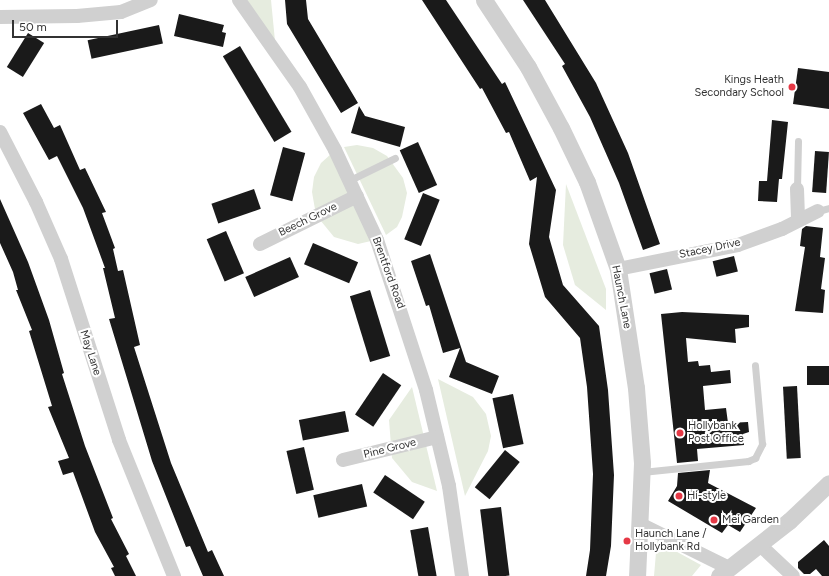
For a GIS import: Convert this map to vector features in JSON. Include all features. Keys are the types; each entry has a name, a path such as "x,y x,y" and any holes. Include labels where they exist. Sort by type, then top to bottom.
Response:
{"street":[{"path":"0,16 78,16 120,12 151,0"},
{"name":"Brentford Road","path":"239,0 300,87 350,180 377,240 405,321 437,437 456,521 462,576"},
{"name":"Haunch Lane","path":"484,0 528,67 561,128 587,182 618,269 636,388 642,472 637,576"},
{"name":"May Lane","path":"0,132 36,202 61,259 119,440 174,576"},
{"path":"797,189 798,218"},
{"name":"Beech Grove","path":"260,244 357,196"},
{"name":"Stacey Drive","path":"618,269 738,245 782,229 798,218 823,209"},
{"name":"Pine Grove","path":"343,460 437,437"},
{"path":"640,524 724,572 760,545 829,483"},
{"path":"760,545 793,576"}],"lane":[{"path":"797,189 798,141"},
{"path":"350,180 395,158"},
{"path":"642,472 748,461 755,458 762,444 754,365"}],"shaded area":[{"path":"247,0 271,0 275,41"},
{"path":"357,145 373,148 387,156 403,178 407,193 402,217 397,227 386,235 344,147"},
{"path":"331,154 371,241 358,244 334,237 316,215 312,192 314,177 321,163"},
{"path":"566,184 606,289 606,310 575,285 563,245"},
{"path":"438,379 473,397 486,414 491,436 488,451 465,496"},
{"path":"412,387 437,491 412,482 392,458 389,420"},
{"path":"657,541 701,565 692,576 654,576"}],"building":[{"path":"285,0 306,0 308,19 358,103 341,113 287,24"},
{"path":"422,0 446,0 502,84 505,82 556,190 549,237 563,285 599,326 608,390 614,475 611,546 606,576 586,576 590,550 593,474 587,387 580,338 545,297 529,244 537,177 530,181 509,132 506,133 482,88 480,89"},
{"path":"523,0 545,0 596,83 628,153 660,244 643,250 619,183 590,117 562,66 565,64"},
{"path":"179,14 224,25 222,32 226,33 223,47 174,36"},
{"path":"159,25 163,44 92,59 88,40"},
{"path":"28,33 44,43 23,77 7,67"},
{"path":"240,46 292,132 274,142 223,56"},
{"path":"798,68 829,72 829,109 793,104"},
{"path":"41,104 54,128 60,125 80,170 85,168 106,212 102,213 115,248 113,249 118,271 123,270 140,345 134,347 171,463 208,552 212,550 224,576 203,576 190,546 186,547 152,461 109,319 115,318 103,268 105,268 83,208 57,156 49,160 23,113"},
{"path":"359,106 365,116 405,127 400,147 351,133"},
{"path":"772,120 788,122 782,179 779,179 777,202 758,201 759,181 767,181"},
{"path":"418,142 437,185 419,193 400,150"},
{"path":"283,147 305,153 292,201 270,195"},
{"path":"815,151 829,152 826,193 812,192"},
{"path":"254,189 261,209 218,224 211,204"},
{"path":"423,193 440,200 421,246 404,239"},
{"path":"0,199 28,262 49,320 64,373 62,374 85,446 113,518 111,519 129,554 126,556 136,576 115,576 111,568 114,567 95,532 73,472 63,475 58,461 69,458 48,407 52,406 29,331 32,330 16,290 18,290 13,272 0,243"},
{"path":"806,226 823,228 820,257 825,258 821,289 825,290 823,313 795,311 805,247 800,246 802,229"},
{"path":"226,231 244,273 225,282 207,239"},
{"path":"313,243 358,262 349,283 304,264"},
{"path":"430,254 466,362 499,376 492,394 449,377 460,348 443,353 429,305 426,306 411,261"},
{"path":"734,256 738,272 717,277 713,261"},
{"path":"290,257 299,277 254,297 245,277"},
{"path":"667,269 672,289 655,294 650,273"},
{"path":"370,290 390,356 370,362 350,296"},
{"path":"682,312 749,315 749,327 735,329 736,343 686,338 688,362 698,361 699,366 710,365 711,372 730,370 731,383 703,386 705,410 726,408 728,423 748,422 749,432 743,434 744,445 697,449 698,461 677,463 661,314"},
{"path":"807,366 829,366 829,385 807,385"},
{"path":"383,373 401,385 373,427 355,414"},
{"path":"797,386 801,458 787,459 783,387"},
{"path":"513,394 524,444 503,448 492,398"},
{"path":"345,411 349,432 303,441 299,420"},
{"path":"304,447 314,490 296,494 286,451"},
{"path":"505,450 520,462 490,499 475,487"},
{"path":"710,470 708,483 756,508 740,532 728,525 722,533 668,501 677,486 678,473"},
{"path":"385,475 425,502 413,519 373,492"},
{"path":"362,484 367,506 318,518 313,495"},
{"path":"501,507 509,575 488,576 480,510"},
{"path":"428,527 437,576 418,576 410,530"},
{"path":"824,540 829,546 829,576 822,576 816,569 810,574 804,574 798,568 798,562"}],"place":[{"name":"Kings Heath Secondary School","path":"792,87"},
{"name":"Hollybank Post Office","path":"680,433"},
{"name":"Hi-style","path":"679,496"},
{"name":"Mei Garden","path":"714,520"},
{"name":"Haunch Lane / Hollybank Rd","path":"627,541"}]}
